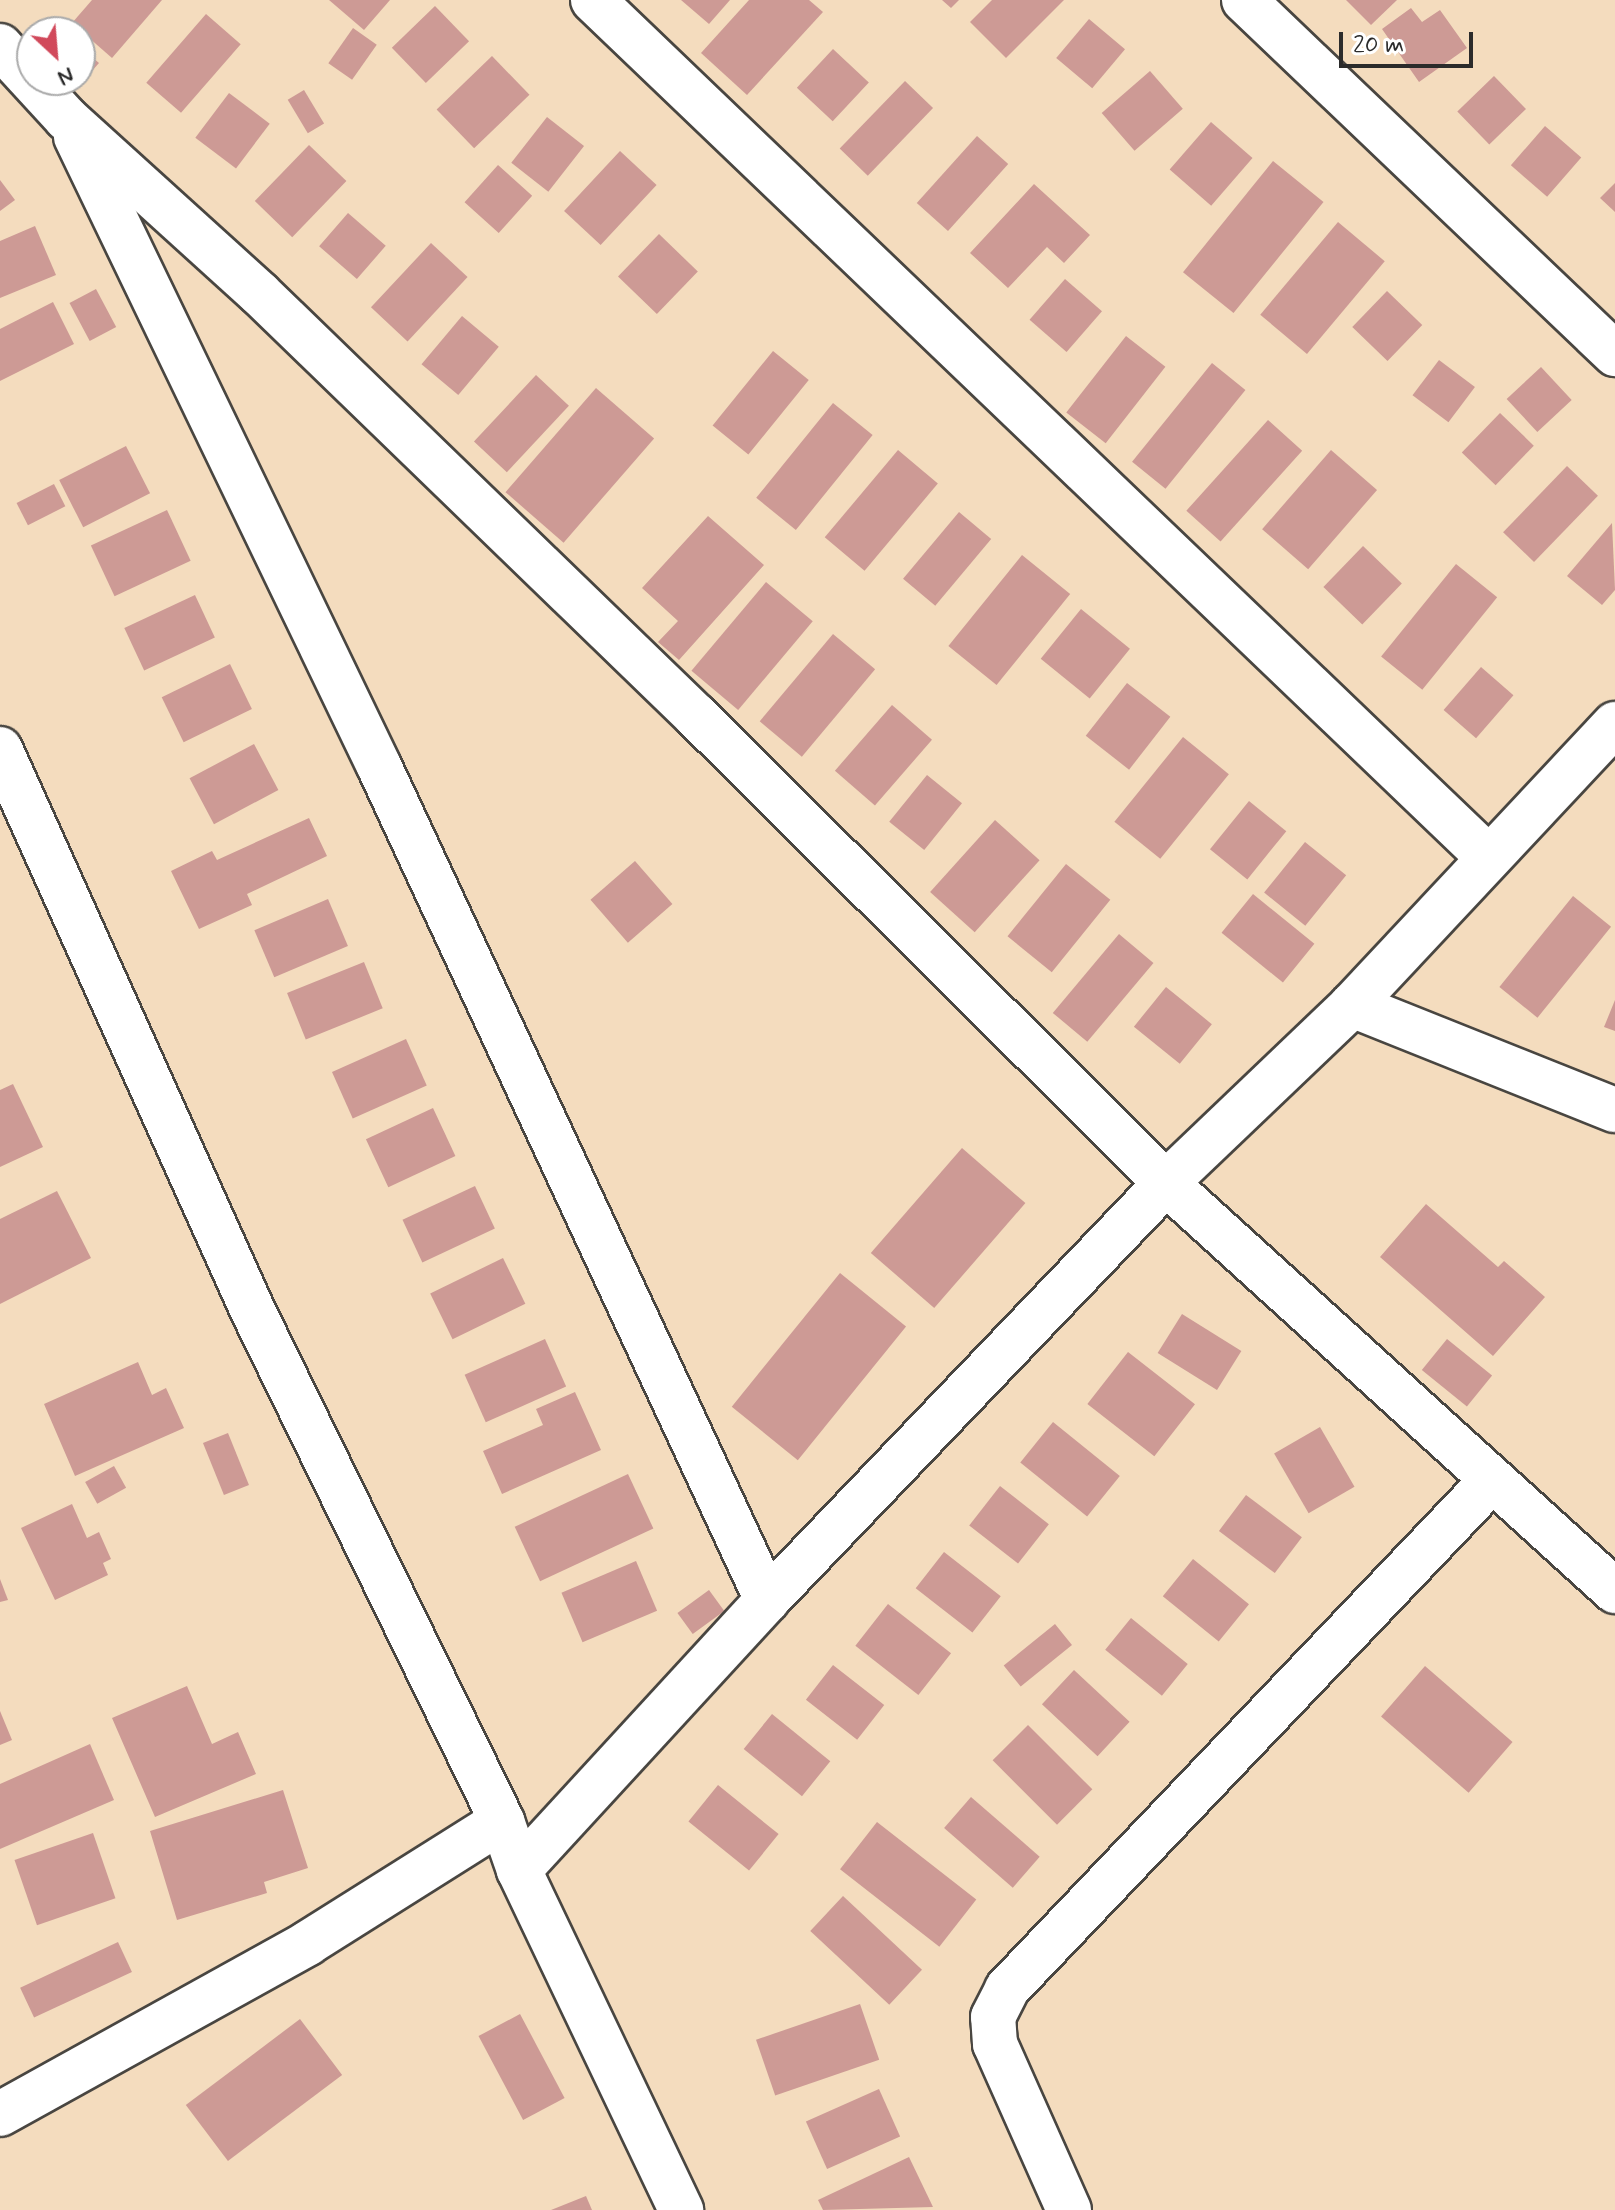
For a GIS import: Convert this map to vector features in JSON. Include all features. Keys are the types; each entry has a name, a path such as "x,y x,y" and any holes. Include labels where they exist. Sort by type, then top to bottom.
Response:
{"street":[{"path":"593,0 1487,856"},
{"path":"1244,0 1615,354"},
{"path":"0,46 66,118 259,293 685,705 1166,1183 1615,1591"},
{"path":"66,118 379,766 767,1600"},
{"path":"519,1870 767,1600 1166,1183 1352,1005 1487,856 1615,724"},
{"path":"0,749 252,1309 502,1821 519,1870 681,2210"},
{"path":"1352,1005 1615,1110"},
{"path":"1069,2210 995,2044 993,2017 1007,1989 1492,1480"},
{"path":"1,2110 308,1943 502,1821"}],"building":[{"path":"92,0 162,0 112,58 96,44 96,16 78,16"},
{"path":"329,0 390,0 364,30"},
{"path":"681,0 730,0 709,24"},
{"path":"749,0 809,0 823,12 747,95 701,53"},
{"path":"942,0 959,0 951,8"},
{"path":"992,0 1064,0 1006,58 970,22"},
{"path":"1346,0 1397,0 1371,25"},
{"path":"435,6 469,41 426,83 392,48"},
{"path":"1411,8 1422,22 1440,10 1467,48 1419,82 1382,29"},
{"path":"206,14 241,44 181,113 146,83"},
{"path":"1089,19 1125,49 1092,88 1056,58"},
{"path":"353,28 377,45 352,80 328,63"},
{"path":"833,49 869,82 833,121 797,88"},
{"path":"492,56 530,95 474,148 437,109"},
{"path":"1150,71 1183,109 1135,151 1102,113"},
{"path":"1494,76 1526,109 1489,145 1457,111"},
{"path":"905,81 933,108 868,176 840,149"},
{"path":"304,90 324,123 308,133 288,100"},
{"path":"229,93 270,124 236,168 195,138"},
{"path":"547,117 584,146 548,192 511,163"},
{"path":"1211,122 1253,158 1211,206 1170,170"},
{"path":"1545,126 1581,157 1547,197 1511,165"},
{"path":"977,136 1008,164 948,231 917,203"},
{"path":"309,145 346,181 292,237 255,201"},
{"path":"620,151 657,185 601,245 564,211"},
{"path":"1273,161 1324,202 1234,313 1183,272"},
{"path":"498,165 532,196 499,233 465,202"},
{"path":"0,180 15,200 0,211"},
{"path":"1615,183 1615,212 1600,198"},
{"path":"1034,184 1090,235 1064,263 1047,247 1008,288 970,253"},
{"path":"348,213 386,246 357,279 319,246"},
{"path":"1338,222 1385,261 1307,354 1260,315"},
{"path":"35,226 56,275 0,298 0,241"},
{"path":"659,234 698,272 657,314 618,276"},
{"path":"431,243 468,277 408,341 371,307"},
{"path":"1065,279 1102,311 1067,352 1030,320"},
{"path":"96,289 116,327 90,341 70,303"},
{"path":"1387,291 1422,325 1388,361 1352,327"},
{"path":"53,302 74,344 0,381 0,329"},
{"path":"462,316 499,347 458,395 422,364"},
{"path":"1126,336 1165,367 1106,443 1066,412"},
{"path":"773,351 809,380 748,455 713,426"},
{"path":"1439,360 1475,387 1448,422 1413,395"},
{"path":"1212,363 1245,390 1165,489 1132,462"},
{"path":"1541,367 1572,400 1537,432 1507,399"},
{"path":"536,375 569,406 507,472 474,442"},
{"path":"596,388 654,439 564,543 505,492"},
{"path":"833,403 873,435 796,530 756,498"},
{"path":"1500,413 1534,446 1496,485 1462,453"},
{"path":"1268,420 1302,451 1221,541 1186,511"},
{"path":"126,446 150,493 83,527 59,480"},
{"path":"898,450 938,483 865,571 825,537"},
{"path":"1331,450 1377,490 1308,569 1262,529"},
{"path":"1567,466 1598,496 1534,562 1503,532"},
{"path":"54,484 65,506 28,525 17,503"},
{"path":"167,510 191,561 115,596 91,545"},
{"path":"959,512 991,539 935,606 903,579"},
{"path":"708,516 764,565 679,660 658,642 678,621 642,588"},
{"path":"1612,523 1615,590 1602,605 1567,576"},
{"path":"1363,546 1402,584 1362,625 1323,587"},
{"path":"1022,555 1070,594 997,685 948,646"},
{"path":"1456,564 1497,597 1422,690 1381,656"},
{"path":"766,582 813,621 738,710 691,671"},
{"path":"195,595 215,638 144,671 124,628"},
{"path":"1081,609 1130,649 1090,698 1041,659"},
{"path":"833,634 875,669 802,757 760,721"},
{"path":"230,664 252,709 184,742 162,697"},
{"path":"1481,667 1513,695 1476,738 1444,710"},
{"path":"1127,683 1170,717 1129,770 1086,736"},
{"path":"892,705 932,740 875,805 835,771"},
{"path":"1183,737 1229,774 1160,859 1114,822"},
{"path":"254,744 278,790 214,824 190,778"},
{"path":"927,775 962,803 924,850 889,822"},
{"path":"1249,801 1286,831 1247,879 1210,849"},
{"path":"309,818 327,856 247,894 252,905 199,929 171,871 212,851 217,860"},
{"path":"995,820 1040,860 975,932 930,892"},
{"path":"1305,842 1346,875 1305,926 1264,893"},
{"path":"635,861 672,904 628,943 590,900"},
{"path":"1066,864 1110,900 1052,972 1007,936"},
{"path":"1253,894 1314,944 1283,983 1222,933"},
{"path":"1573,896 1611,927 1537,1018 1499,987"},
{"path":"328,899 348,946 274,977 254,930"},
{"path":"1119,934 1153,963 1087,1042 1053,1013"},
{"path":"364,962 383,1008 306,1039 287,993"},
{"path":"1166,987 1212,1024 1180,1064 1134,1027"},
{"path":"1615,1000 1615,1031 1604,1027"},
{"path":"406,1039 427,1086 353,1119 332,1072"},
{"path":"13,1084 43,1147 0,1167 0,1090"},
{"path":"433,1108 455,1156 388,1187 366,1139"},
{"path":"962,1148 1025,1203 934,1308 871,1253"},
{"path":"475,1186 495,1229 422,1262 402,1220"},
{"path":"57,1191 91,1258 0,1304 0,1219"},
{"path":"1426,1204 1498,1267 1504,1261 1545,1297 1493,1356 1380,1257"},
{"path":"503,1258 525,1304 453,1339 430,1294"},
{"path":"840,1273 906,1326 798,1460 732,1407"},
{"path":"1182,1314 1241,1351 1217,1390 1158,1353"},
{"path":"545,1339 566,1387 486,1422 465,1375"},
{"path":"1447,1339 1492,1376 1467,1407 1422,1370"},
{"path":"1128,1352 1195,1404 1154,1456 1087,1404"},
{"path":"138,1362 152,1395 166,1388 184,1428 75,1476 44,1404"},
{"path":"575,1392 601,1450 502,1494 483,1451 543,1425 536,1409"},
{"path":"1053,1422 1120,1476 1087,1517 1020,1462"},
{"path":"1320,1427 1354,1487 1309,1513 1274,1454"},
{"path":"228,1433 249,1485 224,1495 203,1443"},
{"path":"114,1466 126,1488 97,1504 85,1482"},
{"path":"628,1474 653,1528 540,1581 515,1527"},
{"path":"1000,1486 1049,1524 1018,1564 969,1525"},
{"path":"1246,1495 1302,1537 1275,1573 1219,1531"},
{"path":"72,1504 87,1538 99,1532 111,1559 103,1563 108,1575 55,1600 21,1528"},
{"path":"944,1552 1001,1596 972,1633 916,1588"},
{"path":"1193,1559 1249,1604 1219,1642 1163,1596"},
{"path":"636,1561 657,1611 583,1642 561,1593"},
{"path":"0,1579 8,1600 0,1602"},
{"path":"709,1590 724,1611 693,1634 677,1613"},
{"path":"888,1604 951,1653 918,1695 855,1646"},
{"path":"1131,1618 1188,1664 1162,1696 1105,1650"},
{"path":"1055,1624 1072,1645 1021,1687 1004,1666"},
{"path":"833,1665 884,1705 857,1740 806,1700"},
{"path":"1425,1666 1513,1742 1469,1793 1381,1717"},
{"path":"1074,1670 1130,1722 1098,1756 1042,1704"},
{"path":"187,1686 212,1744 238,1732 256,1774 155,1817 112,1718"},
{"path":"0,1711 12,1740 0,1745"},
{"path":"772,1714 830,1761 802,1796 744,1749"},
{"path":"1028,1725 1092,1789 1057,1825 993,1760"},
{"path":"90,1744 114,1800 0,1849 0,1784"},
{"path":"718,1785 779,1834 749,1871 688,1822"},
{"path":"283,1790 308,1868 264,1882 267,1893 177,1920 150,1831"},
{"path":"971,1797 1040,1857 1013,1888 944,1828"},
{"path":"877,1822 976,1900 939,1947 840,1869"},
{"path":"93,1833 115,1898 37,1925 15,1860"},
{"path":"843,1896 922,1970 889,2005 810,1931"},
{"path":"118,1942 132,1972 34,2018 20,1988"},
{"path":"860,2004 879,2060 775,2096 756,2040"},
{"path":"520,2014 565,2098 523,2120 479,2036"},
{"path":"300,2019 342,2075 228,2161 186,2105"},
{"path":"879,2089 900,2137 827,2169 806,2122"},
{"path":"909,2157 933,2207 823,2210 818,2200"},
{"path":"586,2196 592,2210 551,2210"}]}
